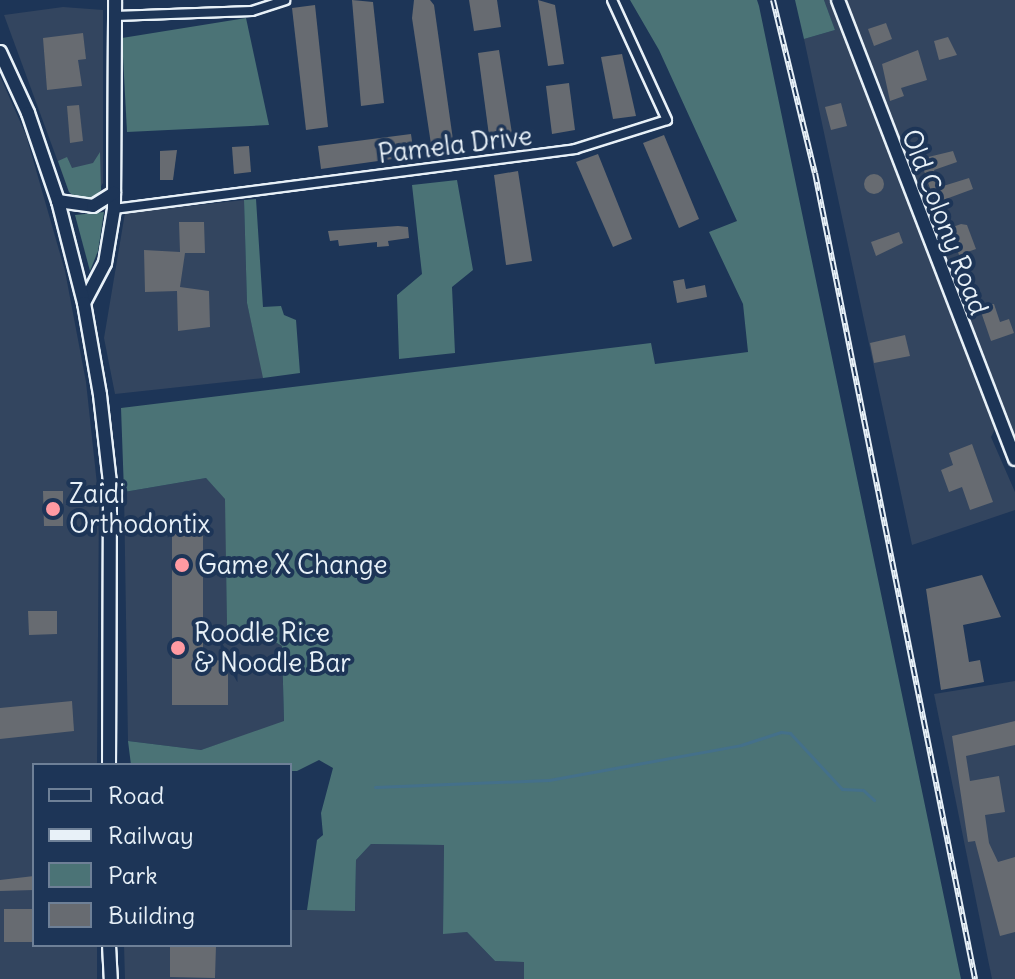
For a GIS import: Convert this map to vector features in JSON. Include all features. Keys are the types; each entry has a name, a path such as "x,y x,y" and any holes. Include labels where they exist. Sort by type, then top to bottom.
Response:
{"main road":[{"path":"84,303 105,263 114,209 115,0"},
{"name":"Old Colony Road","path":"838,0 1015,459"},
{"path":"0,52 28,113 58,201 84,303 110,483 109,763"},
{"path":"58,201 93,206 114,193"},
{"path":"109,947 111,979"}],"street":[{"path":"115,16 252,11 285,0"},
{"name":"Pamela Drive","path":"114,209 575,149 667,120 612,0"}],"shaded area":[{"path":"824,0 1015,0 1015,442 1003,414 991,437 1015,492 1015,510 912,545 804,39 835,30"},
{"path":"63,7 103,10 103,183 94,198 80,200 69,192 4,15"},
{"path":"0,76 26,135 65,271 86,382 99,503 97,763 32,763 32,947 97,947 97,979 0,979"},
{"path":"244,200 247,303 264,378 115,394 104,338 125,213"},
{"path":"206,478 226,499 227,626 260,633 282,646 284,722 201,750 128,741 124,492"},
{"path":"1015,681 1015,979 992,979 934,694"},
{"path":"371,844 444,845 443,933 467,932 495,961 524,962 524,979 125,979 124,947 292,947 292,910 355,910 356,860"}],"green space":[{"path":"630,0 757,0 961,979 524,979 524,962 495,961 467,932 443,934 444,845 371,844 356,860 355,911 307,910 317,840 323,835 321,813 333,768 319,760 297,771 292,771 292,763 131,763 128,741 201,750 284,721 282,646 260,633 227,626 225,499 206,478 124,492 121,408 651,343 655,364 748,352 743,304 709,232 737,221 659,50"},
{"path":"795,0 824,0 835,30 804,39"},
{"path":"246,18 269,125 127,132 122,38"},
{"path":"100,152 101,190 94,198 77,199 69,192 58,161 67,157 72,168 93,163"},
{"path":"457,180 473,270 452,287 455,353 399,359 397,295 422,274 412,185"},
{"path":"256,199 263,307 281,306 284,315 296,320 300,373 263,378 247,303 244,200"},
{"path":"104,212 98,251 90,271 75,215"}],"building":[{"path":"352,0 373,2 384,103 361,106"},
{"path":"414,0 430,0 434,5 454,147 432,151 412,18"},
{"path":"469,0 497,0 501,27 474,31"},
{"path":"538,0 555,5 564,64 548,66"},
{"path":"315,5 328,127 306,130 292,8"},
{"path":"886,23 892,39 874,46 868,29"},
{"path":"83,33 86,59 78,60 82,86 47,90 43,38"},
{"path":"948,37 957,55 939,60 934,41"},
{"path":"499,50 513,140 490,143 478,53"},
{"path":"918,50 927,80 901,88 904,96 890,101 882,64"},
{"path":"622,54 636,116 613,119 601,57"},
{"path":"569,83 575,130 552,134 546,86"},
{"path":"841,103 847,126 831,130 825,107"},
{"path":"79,105 83,141 70,143 67,106"},
{"path":"411,134 414,156 321,169 318,146"},
{"path":"664,135 699,219 679,228 643,143"},
{"path":"249,146 251,172 234,174 232,147"},
{"path":"177,150 173,180 160,180 160,151"},
{"path":"953,151 957,162 934,170 940,187 969,178 973,189 935,203 920,159"},
{"path":"598,154 632,239 613,247 576,162"},
{"path":"518,171 532,261 506,265 494,175"},
{"path":"870,174 878,174 884,184 878,194 870,194 864,188 864,180"},
{"path":"179,222 204,222 205,253 185,253 180,287 209,291 210,327 178,331 177,291 145,292 144,250 180,252"},
{"path":"967,225 976,249 959,255 950,228"},
{"path":"408,227 409,238 388,241 389,246 377,247 377,242 339,246 338,240 330,241 328,231"},
{"path":"899,232 903,243 876,256 871,242"},
{"path":"684,279 686,289 705,285 707,297 677,303 673,281"},
{"path":"994,304 1000,322 1009,319 1014,333 991,341 979,306"},
{"path":"905,335 910,356 874,363 870,343"},
{"path":"972,444 993,502 970,510 962,487 949,492 941,470 953,465 949,453"},
{"name":"Zaidi Orthodontix","path":"43,491 63,491 63,526 44,526"},
{"path":"172,526 203,526 203,661 228,660 228,705 172,705"},
{"path":"982,575 1001,617 963,625 969,662 980,660 984,682 941,690 926,589"},
{"path":"28,611 57,611 57,634 29,635"},
{"path":"72,701 74,731 0,739 0,708"},
{"path":"1015,721 1015,745 966,756 970,781 999,776 1005,812 985,815 989,843 998,862 1015,857 1015,932 1000,936 975,841 968,842 952,736"},
{"path":"32,876 32,890 0,891 0,880"},
{"path":"4,909 32,909 32,942 4,942"},
{"path":"170,947 216,947 215,978 170,977"}],"waterway":[{"path":"375,787 549,780 741,745 781,732 790,733 842,789 863,790 874,800"}],"railway":[{"path":"773,0 815,173 975,979"}],"place":[{"name":"Zaidi Orthodontix","path":"53,509"},
{"name":"Game X Change","path":"182,565"},
{"name":"Roodle Rice & Noodle Bar","path":"178,648"}]}
